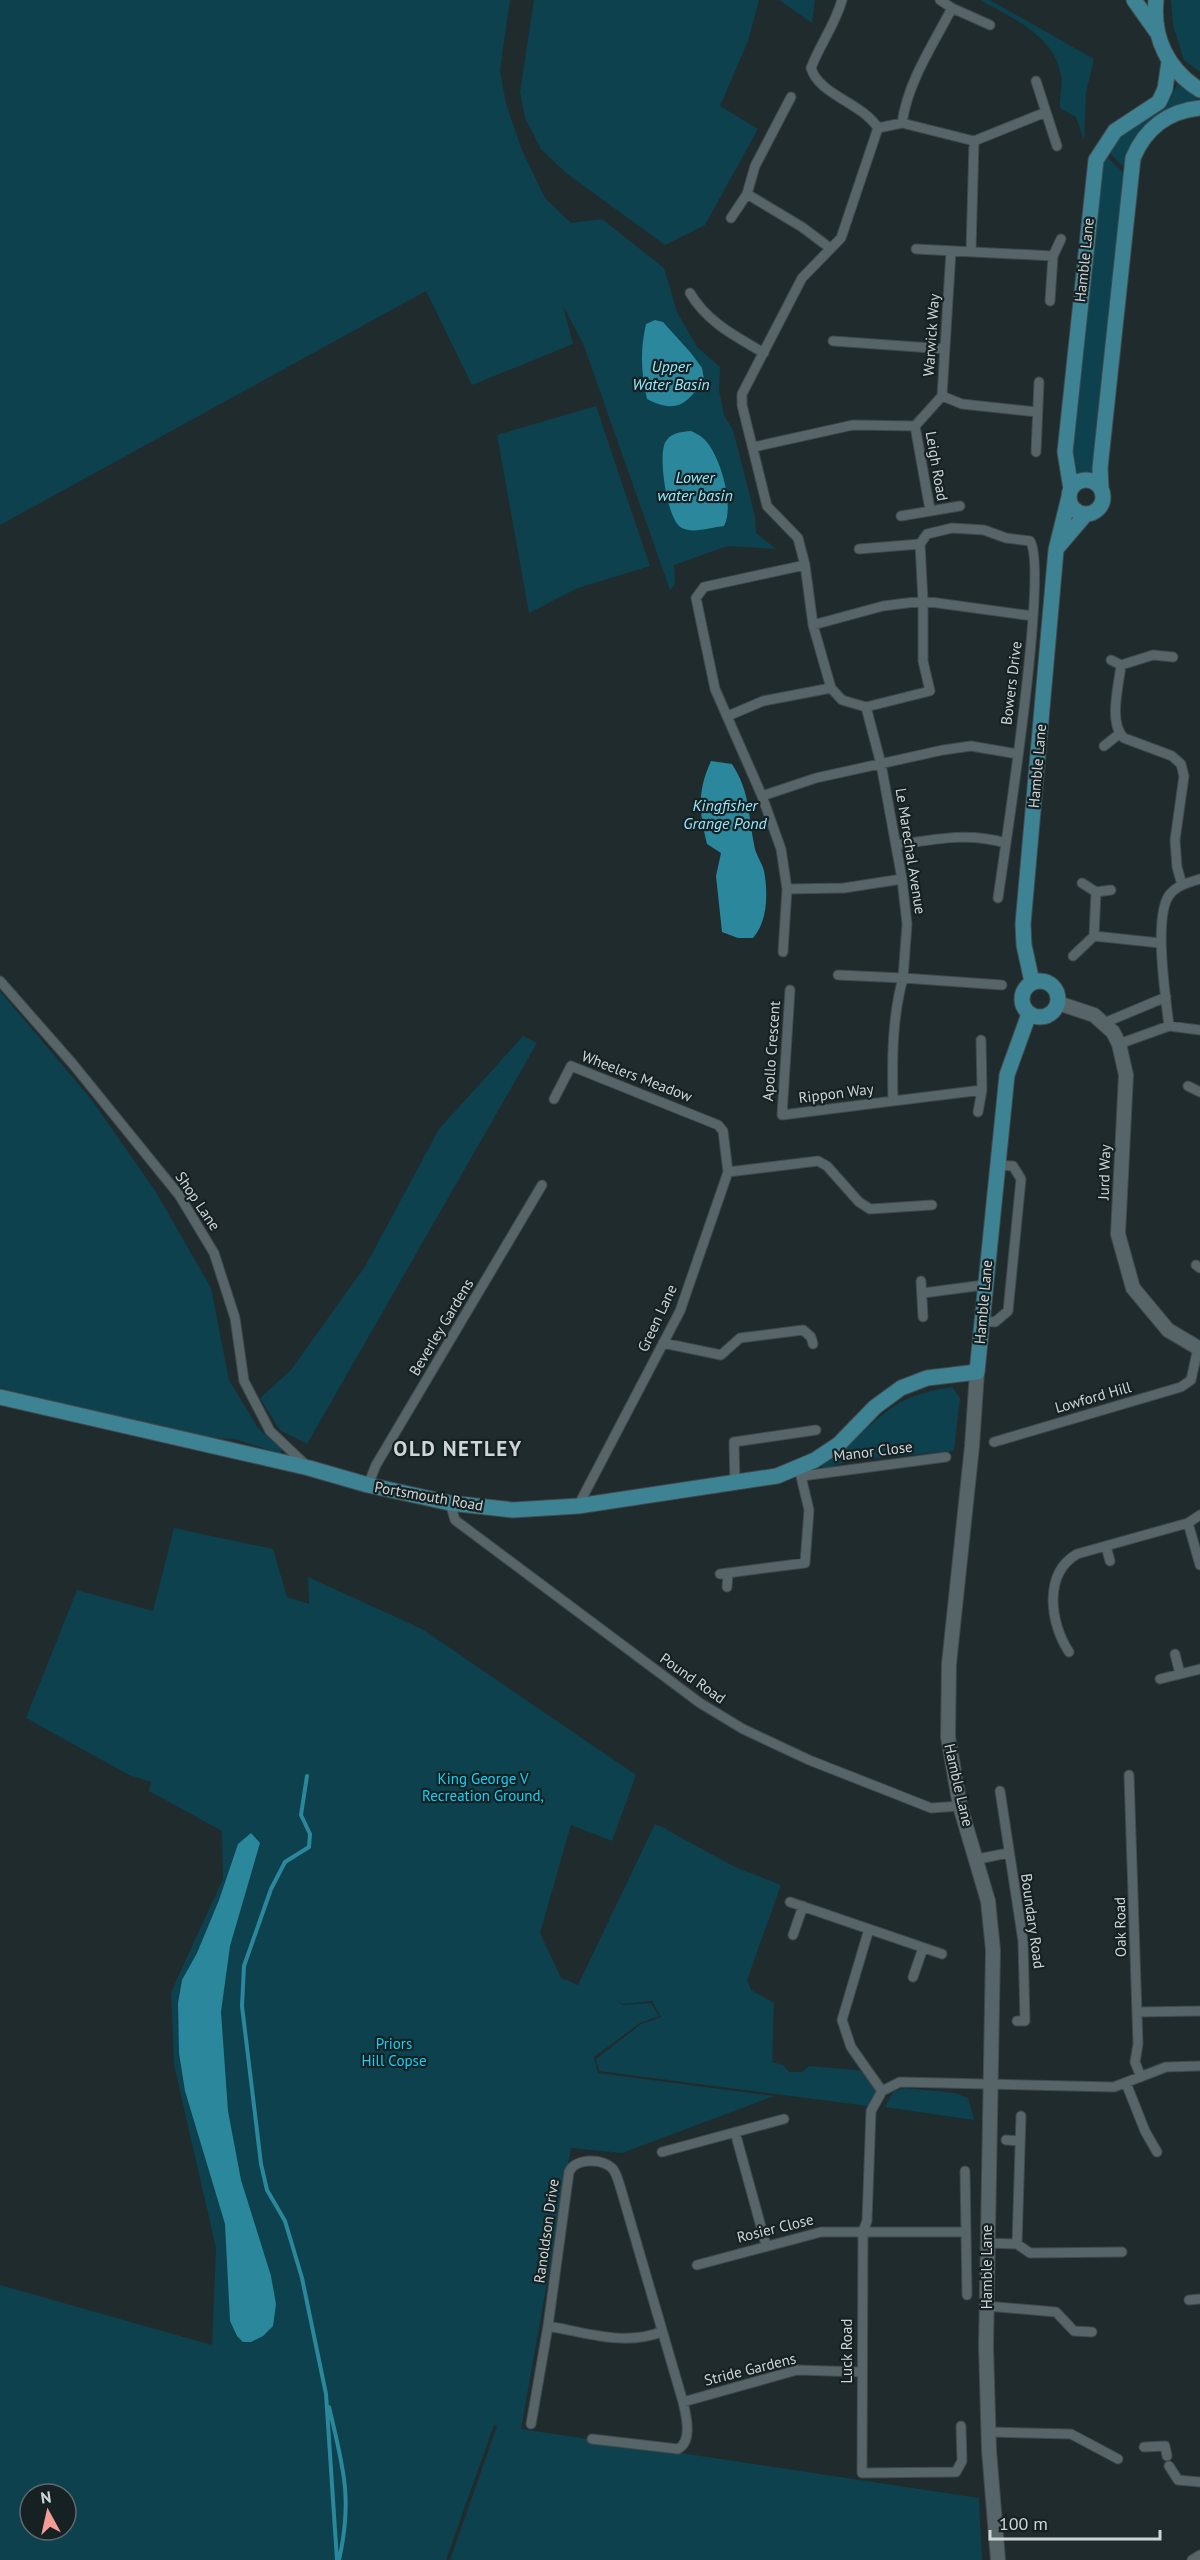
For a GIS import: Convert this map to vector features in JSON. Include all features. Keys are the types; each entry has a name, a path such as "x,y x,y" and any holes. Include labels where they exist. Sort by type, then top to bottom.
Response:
{"main road":[{"path":"1134,0 1157,33 1169,62 1200,90"},
{"path":"1156,0 1157,33"},
{"name":"Hamble Lane","path":"1032,982 1024,945 1023,924 1056,550 1070,493 1065,452 1096,160 1115,131 1159,102 1165,89 1169,62"},
{"path":"1056,550 1086,514 1095,511 1101,505 1103,497 1100,468 1133,158 1139,145 1160,122 1188,109 1200,108"},
{"path":"1086,514 1077,511 1070,493 1078,482 1088,480 1101,488"},
{"path":"1032,982 1049,983 1057,991 1058,1003 1046,1016 1029,1014 1023,1006 1022,995 1032,982"},
{"name":"Jurd Way","path":"1058,1003 1086,1011 1104,1023 1119,1044 1126,1075 1118,1234 1133,1288 1168,1330 1199,1349"},
{"name":"Hamble Lane","path":"998,2560 988,2432 986,2306 993,1950 988,1901 978,1859 960,1806 948,1737 947,1696 972,1446 996,1165 1007,1075 1029,1014"},
{"name":"Portsmouth Road","path":"0,1397 309,1468 368,1485 450,1503 513,1510 578,1506 735,1484 801,1472 839,1444 875,1407 901,1388 927,1378 977,1372"}],"street":[{"path":"842,0 832,28 817,53 812,68 813,75 818,82 870,116 878,128"},
{"path":"940,0 990,25"},
{"path":"902,123 905,102 911,86 952,8"},
{"path":"1036,81 1058,146"},
{"path":"731,218 747,194 755,166 791,97"},
{"path":"878,128 902,123 974,141 1046,112"},
{"path":"878,128 841,238 802,278 742,394 744,417 754,447 767,506 798,538 805,565 813,625 831,687 842,700 866,707 930,691 923,661 920,544"},
{"path":"971,250 974,141"},
{"path":"747,194 802,227 830,248"},
{"path":"1050,301 1053,256 1061,239"},
{"path":"915,249 971,250 1053,256"},
{"name":"Warwick Way","path":"915,426 942,396 951,251"},
{"path":"690,292 699,309 718,326 764,353"},
{"path":"833,341 945,350"},
{"path":"1036,452 1039,382"},
{"path":"942,396 962,404 1037,412"},
{"path":"754,447 853,425 915,426"},
{"name":"Leigh Road","path":"915,426 930,510"},
{"name":"Leigh Road","path":"901,516 960,506"},
{"name":"Bowers Drive","path":"859,549 920,544 927,534 952,528 984,530 1006,538 1030,541 1034,547 1036,572 1033,616 1018,754 998,898"},
{"path":"783,952 786,889 781,849 762,796 715,689 696,605 699,591 704,586 805,565"},
{"path":"813,625 883,606 923,601 1033,616"},
{"path":"1111,660 1120,665 1153,655 1173,657"},
{"path":"1120,665 1116,712 1119,734 1172,756 1181,764 1184,776 1177,814 1176,840 1177,867 1182,885"},
{"path":"728,716 763,701 831,687"},
{"name":"Le Marechal Avenue","path":"866,707 881,764 897,845 907,924 903,978 897,999 893,1101"},
{"path":"1104,746 1119,734"},
{"path":"762,796 816,778 943,750 980,748 1018,754"},
{"path":"897,845 958,835 983,837 1006,843"},
{"path":"786,889 844,888 902,879"},
{"path":"1169,1026 1160,943 1163,914 1169,894 1182,885 1200,879"},
{"path":"1082,883 1095,892 1111,890"},
{"path":"1072,956 1094,936 1095,892"},
{"path":"1094,936 1160,943"},
{"path":"838,975 1002,984"},
{"name":"Shop Lane","path":"0,981 72,1063 178,1196 214,1253 235,1318 244,1381 270,1431 309,1468"},
{"name":"Apollo Crescent","path":"782,1114 790,990"},
{"path":"1104,1023 1166,998"},
{"path":"1119,1044 1169,1026 1200,1030"},
{"path":"978,1112 982,1090 981,1040"},
{"name":"Wheelers Meadow","path":"554,1099 571,1066 695,1114 718,1125 723,1131"},
{"path":"1188,1086 1199,1094"},
{"name":"Rippon Way","path":"782,1114 982,1090"},
{"name":"Green Lane","path":"578,1506 680,1311 728,1172 723,1131"},
{"path":"728,1172 818,1161 827,1166 859,1202 870,1209 932,1205"},
{"path":"981,1321 996,1322 1008,1311 1021,1179 1013,1166 996,1165"},
{"name":"Beverley Gardens","path":"368,1485 376,1465 542,1185"},
{"path":"921,1281 923,1317"},
{"path":"923,1293 984,1285"},
{"path":"663,1343 721,1355 740,1338 803,1330 811,1337 813,1344"},
{"name":"Lowford Hill","path":"999,1438 1144,1400 1181,1387 1196,1380 1199,1349"},
{"path":"735,1484 734,1442 816,1430"},
{"name":"Manor Close","path":"801,1472 946,1457"},
{"path":"727,1587 724,1574 805,1563 809,1510 801,1472"},
{"name":"Pound Road","path":"450,1503 451,1512 460,1524 700,1703 743,1729 809,1760 931,1808 960,1806"},
{"path":"1069,1652 1055,1629 1053,1604 1061,1568 1077,1554 1188,1523 1200,1515"},
{"path":"1188,1523 1200,1565"},
{"path":"1106,1546 1110,1561"},
{"path":"1175,1654 1180,1674"},
{"path":"1160,1679 1200,1669"},
{"name":"Oak Road","path":"1129,1775 1138,2044 1135,2062 1142,2077"},
{"name":"Boundary Road","path":"1000,1791 1023,1941 1026,1984 1025,2021 1017,2021"},
{"path":"978,1859 1008,1853"},
{"path":"790,1902 942,1954"},
{"path":"793,1935 803,1906"},
{"path":"868,1929 842,2020 851,2047 882,2091 900,2082 1114,2087 1166,2067 1200,2066"},
{"path":"913,1977 923,1948"},
{"path":"1137,2012 1200,2011"},
{"path":"1126,2083 1157,2152"},
{"name":"Luck Road","path":"882,2091 871,2111 867,2221 863,2231 862,2473 956,2472 962,2461 961,2426"},
{"path":"1017,2244 1021,2116"},
{"path":"662,2152 784,2119"},
{"path":"735,2132 766,2245"},
{"path":"1006,2140 1020,2141"},
{"name":"Ranoldson Drive","path":"548,2326 569,2172 571,2167 580,2161 602,2163 614,2170 683,2402 687,2429 685,2441 678,2448 592,2439"},
{"path":"965,2171 964,2232 967,2295"},
{"name":"Rosier Close","path":"697,2265 821,2232 964,2232"},
{"path":"986,2243 1017,2244 1030,2253 1122,2252"},
{"path":"1189,2300 1200,2299"},
{"path":"986,2306 1056,2312 1074,2331 1092,2332"},
{"path":"531,2424 548,2326 627,2339 643,2339 661,2332"},
{"name":"Stride Gardens","path":"683,2402 792,2371 861,2372"},
{"path":"988,2432 1071,2434 1118,2459"},
{"path":"1144,2447 1166,2446 1167,2456"},
{"path":"1169,2466 1178,2480 1200,2482"},
{"path":"1192,2560 1200,2555"}],"green space":[{"path":"0,0 510,0 500,70 506,103 522,150 545,198 571,223 602,219 664,268 677,312 697,347 720,367 719,390 724,415 733,430 755,516 756,533 776,549 728,546 674,565 675,584 670,590 584,346 563,305 573,344 472,385 426,291 0,525"},
{"path":"534,0 759,0 748,41 720,106 758,129 705,225 665,245 566,173 541,149 525,118 520,92"},
{"path":"779,0 815,0 812,23"},
{"path":"980,0 990,0 1094,59 1086,93 1084,140 1076,117 1060,108 1061,75 1050,49 1030,29"},
{"path":"1171,0 1200,0 1200,72 1184,60 1173,25"},
{"path":"1177,84 1198,98 1174,108 1127,170 1107,151 1165,105"},
{"path":"1105,155 1126,175 1096,476 1075,479 1071,459 1096,183"},
{"path":"596,406 650,566 578,588 529,613 497,435"},
{"path":"0,991 91,1099 156,1192 211,1288 229,1380 258,1428 282,1449 280,1454 235,1439 204,1437 0,1388"},
{"path":"523,1036 537,1043 307,1444 280,1430 260,1398 291,1370 366,1265 439,1129"},
{"path":"952,1387 960,1398 954,1451 853,1460 823,1469 822,1466 891,1408 920,1394"},
{"path":"174,1528 273,1549 287,1597 309,1604 308,1577 422,1629 636,1775 612,1841 571,1825 540,1933 561,1978 578,1985 655,1824 667,1829 665,1833 667,1830 735,1867 781,1885 747,1980 751,1990 774,2003 772,2062 783,2065 789,2072 802,2072 809,2066 868,2071 879,2087 868,2106 599,2071 596,2059 641,2024 661,2017 652,2001 622,2004 615,1998 622,2005 651,2003 659,2016 640,2023 594,2057 598,2073 774,2096 622,2153 571,2148 521,2429 979,2498 982,2560 450,2560 497,2426 494,2425 446,2560 0,2560 0,2285 212,2345 216,2248 174,2065 171,1992 223,1879 222,1831 149,1791 151,1782 129,1775 26,1718 77,1590 153,1611"},
{"path":"905,2088 955,2093 968,2098 974,2120 885,2107 893,2092"}],"water":[{"name":"Upper Water Basin","path":"655,320 663,322 702,368 704,379 698,388 686,401 673,406 657,404 647,399 643,380 642,352 646,324"},
{"name":"Lower water basin","path":"691,431 702,437 709,445 720,467 728,506 724,526 686,530 677,523 672,514 665,487 663,448 671,436"},
{"name":"Kingfisher Grange Pond","path":"711,761 732,764 748,803 755,848 764,871 766,888 766,906 762,923 753,938 738,938 722,932 716,876 721,853 707,844 701,811 703,782"},
{"path":"251,1833 260,1843 230,1946 221,2012 228,2111 241,2180 271,2276 276,2304 273,2326 263,2336 251,2342 243,2342 237,2336 230,2321 225,2224 185,2091 179,2053 178,2003 182,1980 197,1953 219,1900 238,1844"}],"waterway":[{"path":"307,1776 301,1815 310,1834 309,1847 285,1862 271,1889 244,1966 242,2006 261,2164 267,2190 285,2221 302,2278 326,2394 337,2560"},
{"path":"329,2407 342,2465 346,2500 339,2560"}],"district":[{"name":"OLD NETLEY","path":"458,1448"}],"park label":[{"name":"King George V Recreation Ground,","path":"483,1786"},
{"name":"Priors Hill Copse","path":"394,2052"}]}
